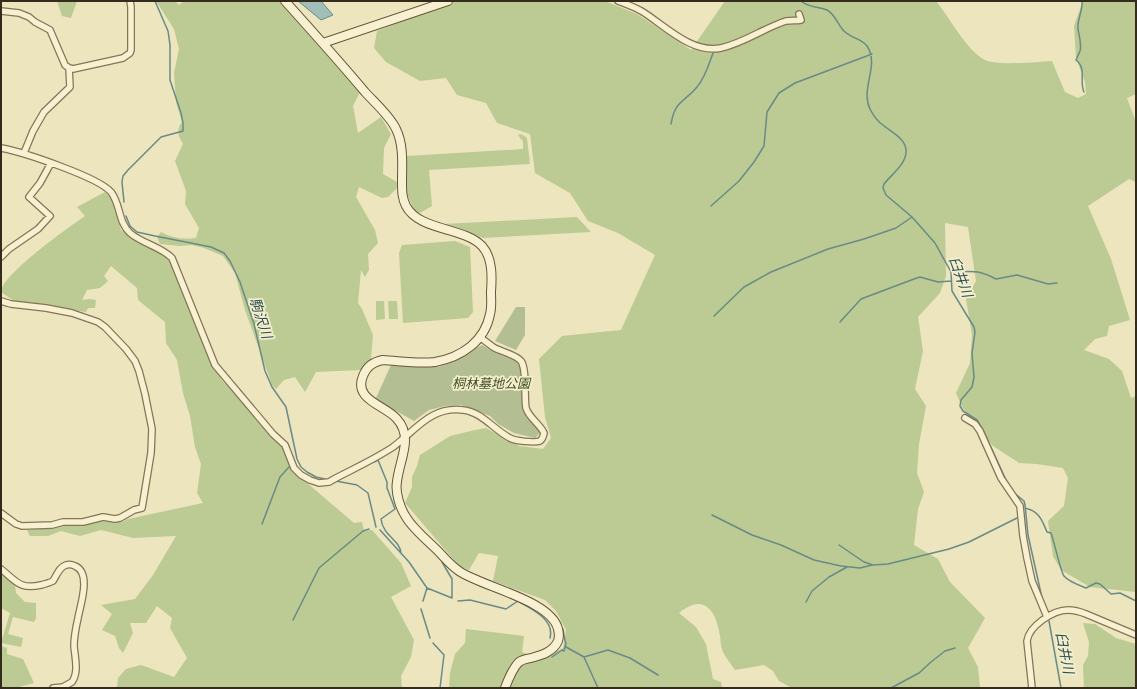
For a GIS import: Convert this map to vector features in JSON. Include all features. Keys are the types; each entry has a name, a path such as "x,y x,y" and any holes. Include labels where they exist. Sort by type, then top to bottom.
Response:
{"street":[{"path":"285,1 395,127 399,136 401,148 402,198 411,213 420,220 474,239 482,246 488,256 491,270 491,302 489,318 481,338 463,352 450,358 435,362 383,360 371,364 362,378 361,383 363,393 372,402 390,412 401,424 405,437 405,449 396,483 397,492 405,516 459,572 528,601 542,609 548,614 558,629 559,638 555,647 547,653 520,661 514,669 505,688"},
{"path":"323,43 448,1"},
{"path":"618,1 642,12 687,41 705,48 720,48 734,44 787,21 801,20 799,14"},
{"path":"1,12 19,13 29,17 50,30 65,65 73,69 123,58 130,53 130,2"},
{"path":"24,153 33,131 44,112 70,86 69,68"},
{"path":"1,148 24,153 84,176 105,186 117,201 125,228 132,235 166,252 172,258 215,365 273,434 286,445 294,468 301,475 310,480 319,483 329,482 392,447 420,423 434,414 446,410 457,409 472,412 486,420 512,440 538,442 541,440 544,433 526,409 524,370 522,362 516,357 494,347 481,338"},
{"path":"1,257 19,241 38,229 50,216 29,197 40,183 51,164"},
{"path":"1,301 11,304 72,313 105,326 126,349 138,366 152,429 152,446 142,508 134,510 123,517 115,519 103,517 83,522 63,522 52,525 22,526 16,524 1,513"},
{"path":"965,418 974,424 980,431 1001,478 1020,506 1026,558 1032,581 1047,617"},
{"path":"1,569 17,582 25,587 31,588 53,581 59,570 66,565 74,565 79,568 82,573 83,598 74,640 76,672 74,679 68,685 53,688"},
{"path":"1032,688 1028,635 1034,626 1047,617 1067,610 1086,614 1136,635"}],"green space":[{"path":"57,1 77,1 71,18 62,16"},
{"path":"156,1 175,1 179,5 184,1 280,2 360,92 353,106 358,133 381,117 391,134 384,148 383,174 397,182 397,188 388,197 382,198 359,187 356,197 375,230 378,243 368,254 369,270 365,277 361,270 358,303 373,335 371,359 361,370 316,372 305,392 295,377 284,380 276,389 272,385 245,310 235,273 223,256 192,245 180,246 160,244 157,237 161,232 169,236 191,239 196,238 199,228 185,204 186,191 175,161 183,144 178,133 182,122 176,102 174,73 179,49 174,29"},
{"path":"454,1 605,1 637,14 691,50 725,1 936,1 971,49 985,60 998,63 1052,61 1065,92 1078,98 1086,94 1085,82 1076,58 1074,26 1083,1 1136,1 1136,94 1127,98 1136,122 1136,182 1129,179 1088,206 1111,259 1130,320 1109,326 1107,336 1095,339 1084,350 1109,359 1122,371 1131,398 1136,396 1136,592 1090,587 1061,570 1053,556 1048,521 1064,506 1068,478 1063,468 1019,463 993,446 975,426 962,407 956,393 970,363 972,335 966,299 976,281 968,227 945,223 946,276 940,293 918,317 923,351 915,389 926,406 919,444 917,473 924,492 918,509 914,545 938,559 950,582 985,618 968,648 978,667 980,688 792,688 779,681 773,671 764,665 735,670 722,650 720,633 714,615 705,606 700,604 687,608 679,613 696,627 706,644 713,679 721,682 722,688 449,688 450,673 455,654 465,643 466,629 524,636 522,652 540,660 563,648 566,630 556,611 545,600 493,581 498,556 479,553 469,570 459,566 405,503 412,487 412,477 420,455 450,436 486,428 519,446 543,449 551,438 545,417 539,359 562,336 621,330 655,255 618,233 588,221 570,193 535,173 530,134 497,123 486,103 457,95 446,78 420,81 386,62 374,48 377,31"},
{"path":"518,134 527,138 530,164 429,170 432,206 420,213 415,212 407,194 407,156 523,149 523,141"},
{"path":"105,192 113,201 121,230 136,241 152,247 170,258 212,366 219,373 221,379 231,390 236,392 283,446 293,471 354,523 362,522 364,531 372,530 401,563 411,586 391,597 414,640 411,657 401,676 402,688 117,688 118,678 126,669 141,665 174,677 187,658 170,628 172,618 157,606 146,623 130,623 133,633 123,653 119,648 115,636 102,630 112,614 101,605 135,599 153,575 176,536 133,538 101,530 80,536 61,531 48,536 30,536 27,530 52,528 63,524 85,525 100,521 122,522 128,519 203,503 197,493 201,464 195,447 190,416 183,393 177,360 166,343 165,322 138,300 137,288 111,266 104,276 108,281 100,288 87,290 82,300 96,300 95,308 88,308 86,312 14,301 1,292 4,284 23,263 51,240 85,216 77,207"},
{"path":"577,217 591,232 483,238 444,224"},
{"path":"455,241 470,247 473,312 468,318 403,323 399,253 402,245"},
{"path":"376,301 384,301 385,319 376,320"},
{"path":"388,301 397,301 398,319 389,319"},
{"path":"516,307 525,307 525,335 516,350 495,341"},
{"name":"桐林墓地公園","path":"482,345 493,352 517,361 521,367 523,387 522,409 527,418 539,429 540,433 535,438 514,433 498,424 490,416 461,405 445,406 429,410 414,421 376,398 391,365 438,367 452,362"},
{"path":"1,572 15,585 16,593 25,602 36,603 36,618 34,622 13,617 8,634 23,638 21,647 1,643 10,613 1,608"},
{"path":"1083,623 1095,624 1116,638 1136,644 1136,688 1084,688 1083,665 1088,656 1089,642"},
{"path":"1,646 7,648 7,654 23,659 34,683 15,688 1,688"}],"water":[{"path":"298,1 321,1 333,15 321,20"}],"waterway":[{"name":"駒沢川","path":"124,202 122,182 123,176 161,137 183,131 181,113 170,80 170,45 168,31 155,1"},
{"name":"臼井川","path":"801,1 807,5 830,12 844,31 865,44 870,53 872,61 867,93 870,109 877,120 898,136 906,147 904,161 884,184 883,188 886,195 912,217 935,243 951,272 952,291 974,327 975,332 972,353 974,377 972,387 961,400 960,406 963,411 977,420 1006,480"},
{"path":"1082,1 1078,25 1081,48 1076,60 1081,67 1084,92"},
{"path":"671,124 675,110 700,83 713,53"},
{"path":"711,206 739,181 764,146 767,112 779,93 795,83 872,54"},
{"name":"駒沢川","path":"126,216 130,226 137,232 211,247 224,253 230,261 240,282 254,324 265,371 272,387 286,407 297,459 301,467 307,472 316,477 325,479"},
{"path":"714,316 744,287 771,272 828,249 896,228 912,217"},
{"path":"957,272 977,272 996,279 1017,275 1048,284 1057,283"},
{"path":"840,322 861,299 914,279 920,277 938,282 951,281"},
{"path":"374,462 378,460 387,482 387,488 395,509 381,519 382,525 398,545 401,553"},
{"path":"262,524 280,477 289,467"},
{"name":"駒沢川","path":"336,481 357,485 368,493 376,527"},
{"name":"臼井川","path":"1013,492 1024,501 1028,535 1042,598"},
{"path":"1025,508 1034,511 1042,520 1047,532 1051,533 1061,569 1066,578 1086,588 1096,583 1100,584 1111,594 1120,593 1136,601"},
{"path":"712,515 752,535 781,545 814,560 841,566 860,568 872,565"},
{"path":"839,545 864,562 873,565 888,564 949,549 969,542 1017,518"},
{"path":"293,620 319,568 363,531 369,529"},
{"name":"駒沢川","path":"380,530 409,562 427,588 423,601"},
{"path":"427,588 452,598 452,579 442,562"},
{"path":"806,602 812,591 829,577 847,567"},
{"path":"458,601 470,600 506,609 518,601 541,615 546,620 551,631 550,638"},
{"name":"駒沢川","path":"421,609 430,638"},
{"name":"臼井川","path":"1049,621 1061,688"},
{"path":"552,657 562,650 564,651 566,643 563,629"},
{"name":"駒沢川","path":"433,643 444,655 440,688"},
{"path":"566,647 584,657 598,688"},
{"path":"891,688 919,673 945,651 955,648"},
{"path":"584,657 608,650 630,658 658,675"}]}
